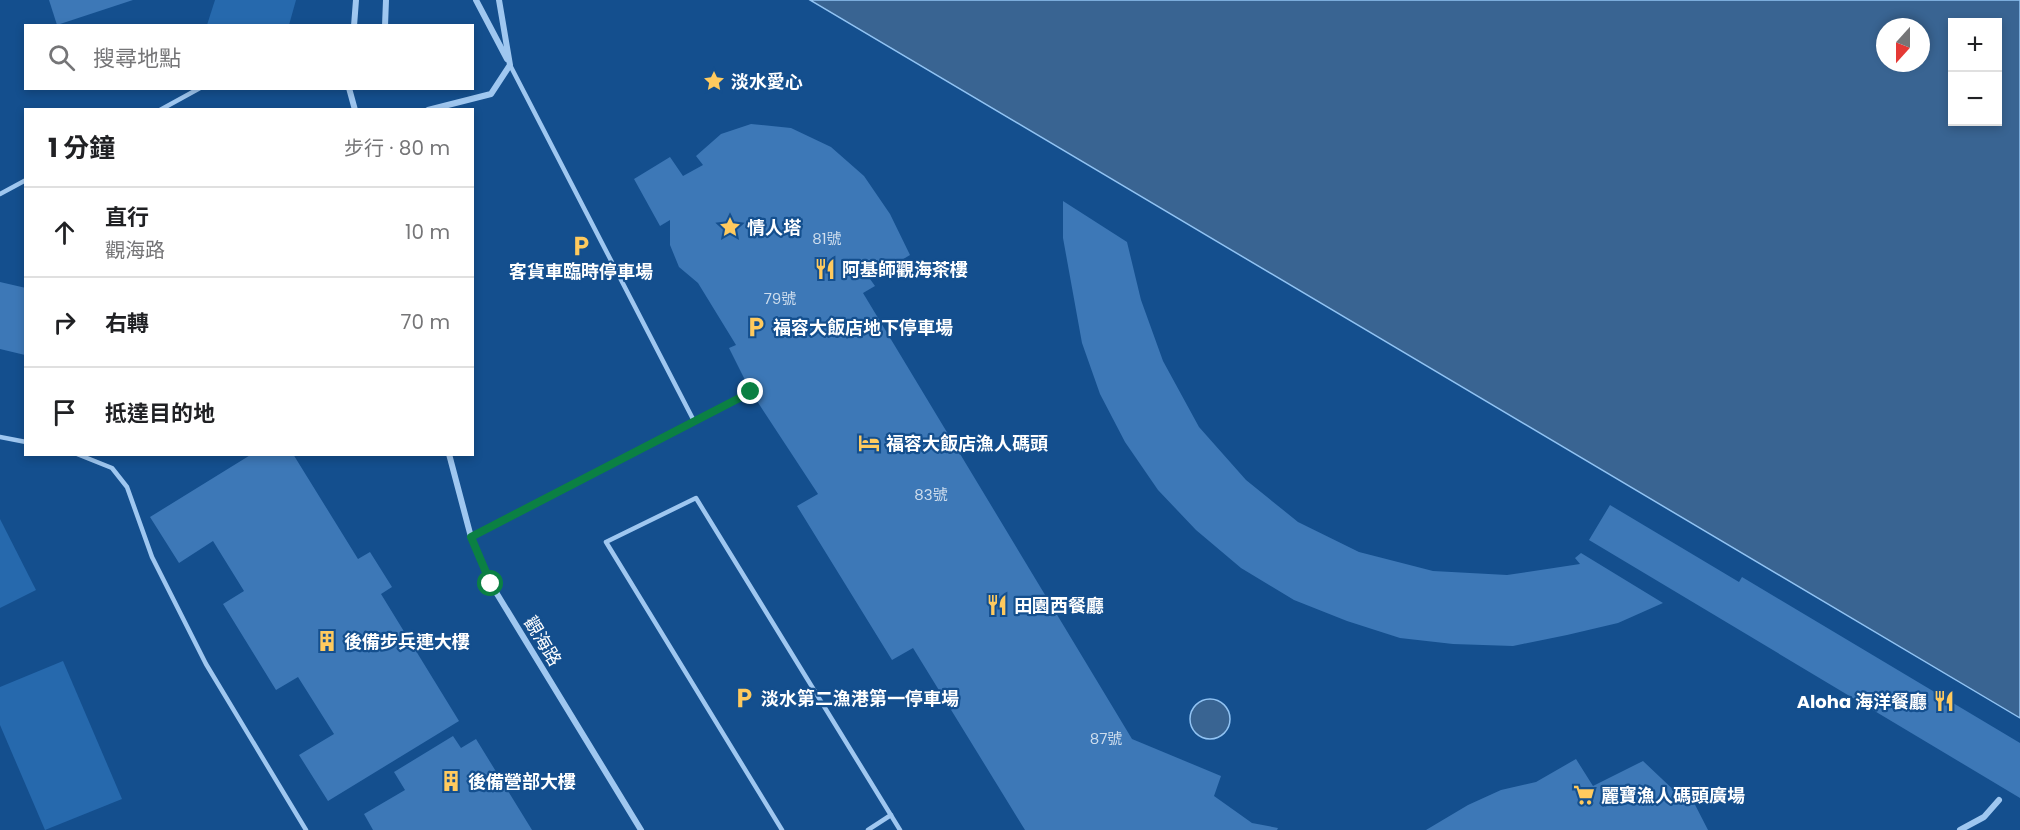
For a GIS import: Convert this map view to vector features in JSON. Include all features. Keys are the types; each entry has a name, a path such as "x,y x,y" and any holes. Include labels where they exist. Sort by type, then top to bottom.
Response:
{"street":[{"path":"354,24 356,0"},
{"path":"385,24 386,0"},
{"path":"476,0 510,65"},
{"path":"436,108 491,94 510,65 499,0"},
{"path":"350,90 354,108"},
{"name":"觀海路","path":"450,456 471,537 491,584 641,830"},
{"path":"1960,830 1984,817 1999,800"}],"lane":[{"path":"510,65 694,421"},
{"path":"164,108 196,90"},
{"path":"0,194 24,181"},
{"path":"471,537 751,392"},
{"path":"0,437 24,442"},
{"path":"82,456 112,468 127,487 152,557 206,664 306,830"},
{"path":"782,830 606,542 696,498 900,830"},
{"path":"868,830 891,815"}],"shaded area":[{"path":"215,0 296,0 289,24 207,24"},
{"path":"810,0 2020,0 2020,718"},
{"path":"0,519 36,590 0,608"},
{"path":"63,661 122,799 45,830 0,725 0,687"},
{"path":"1210,699 1224,705 1230,719 1224,733 1210,739 1196,733 1190,719 1196,705"}],"building":[{"path":"49,0 133,0 60,24 57,24"},
{"name":"福容大飯店漁人碼頭","path":"751,124 791,128 831,147 864,176 890,214 910,255 870,279 875,286 863,293 1132,739 1221,776 1214,796 1252,823 1278,828 1277,830 1025,830 913,648 892,660 797,506 818,494 751,392 729,348 736,345 698,283 679,267 670,245 670,220 660,226 634,179 670,157 683,176 703,165 696,156 721,134"},
{"path":"1063,201 1127,242 1141,300 1163,361 1199,427 1246,480 1298,522 1359,552 1433,571 1507,575 1580,564 1575,558 1581,553 1663,603 1618,623 1513,646 1453,644 1400,638 1347,621 1294,600 1241,568 1196,530 1158,490 1125,442 1100,394 1082,343 1063,238"},
{"path":"0,282 24,288 24,355 0,349"},
{"name":"後備步兵連大樓","path":"249,456 294,456 358,559 370,552 392,587 381,594 459,721 328,801 299,755 334,734 298,677 276,690 223,604 244,591 213,541 179,563 150,517"},
{"path":"1610,505 1739,582 1742,577 2020,743 2020,798 1589,540"},
{"name":"後備營部大樓","path":"453,736 461,748 476,739 532,830 373,830 364,814 405,790 394,772"},
{"name":"麗寶漁人碼頭廣場","path":"1576,759 1593,786 1643,761 1680,796 1689,793 1708,830 1426,830 1468,805 1501,790 1536,782"}],"place":[{"name":"淡水愛心","path":"714,81"},
{"name":"情人塔","path":"730,227"},
{"name":"客貨車臨時停車場","path":"581,246"},
{"name":"阿基師觀海茶樓","path":"825,269"},
{"name":"福容大飯店地下停車場","path":"756,327"},
{"name":"福容大飯店漁人碼頭","path":"869,443"},
{"name":"田園西餐廳","path":"997,605"},
{"name":"後備步兵連大樓","path":"327,641"},
{"name":"淡水第二漁港第一停車場","path":"744,698"},
{"name":"Aloha 海洋餐廳","path":"1944,701"},
{"name":"後備營部大樓","path":"451,781"},
{"name":"麗寶漁人碼頭廣場","path":"1584,795"}],"route":[{"path":"491,584 471,537 751,392"}]}
